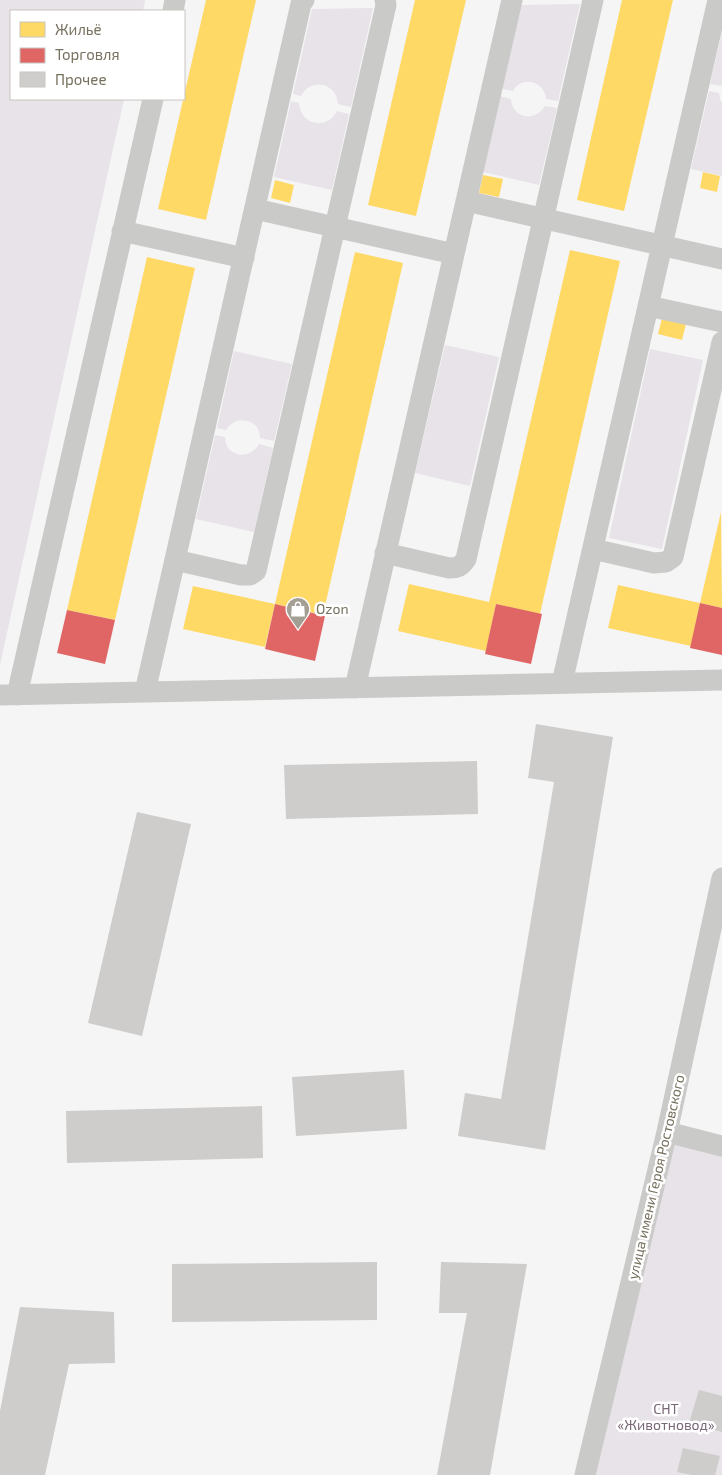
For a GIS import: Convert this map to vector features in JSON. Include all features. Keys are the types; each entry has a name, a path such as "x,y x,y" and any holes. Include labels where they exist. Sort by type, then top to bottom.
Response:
{"street":[{"path":"145,692 301,4 304,0"},
{"path":"175,560 241,575 250,575 256,571 386,5 385,0"},
{"path":"355,688 512,0"},
{"path":"385,554 449,568 457,568 463,565 466,559 593,0"},
{"path":"562,683 718,0"},
{"path":"153,100 8,695 722,680"},
{"path":"466,201 722,259"},
{"path":"255,209 454,254"},
{"path":"122,231 244,258"},
{"path":"648,306 722,322"},
{"path":"592,549 654,563 666,562 672,557 722,342"},
{"name":"улица имени Героя Ростовского","path":"585,1475 668,1132 722,878"},
{"path":"668,1132 722,1146"}],"green space":[{"path":"0,0 145,0 143,10 10,10 10,100 124,100 0,665"},
{"path":"580,4 558,101 546,99 542,88 532,82 521,83 513,91 502,89 521,5"},
{"path":"373,8 351,107 338,104 337,97 333,91 323,85 311,86 301,96 293,94 312,9"},
{"path":"722,32 722,85 721,86 710,84"},
{"path":"709,91 719,93 722,103 722,176 691,169"},
{"path":"500,96 511,99 515,111 525,116 536,115 545,106 557,108 539,185 483,172"},
{"path":"291,101 299,103 304,116 315,123 327,121 337,111 349,114 332,190 274,177"},
{"path":"445,345 499,357 470,486 415,473"},
{"path":"650,349 703,360 662,549 609,538"},
{"path":"234,351 292,364 274,441 260,438 256,426 246,420 235,422 226,430 217,428"},
{"path":"215,435 225,437 229,449 239,454 250,453 259,444 273,448 254,532 196,519"},
{"name":"СНТ «Животновод»","path":"675,1142 722,1151 722,1475 592,1475"}],"building: Жильё":[{"path":"206,0 256,0 206,220 158,209 183,100 185,100 185,91"},
{"path":"415,0 466,0 416,216 368,205"},
{"path":"622,0 673,0 624,211 577,200"},
{"path":"703,172 720,176 717,192 700,188"},
{"path":"483,175 503,179 499,197 479,193"},
{"path":"275,180 294,185 290,203 271,198"},
{"path":"570,250 620,261 540,614 496,604 486,651 398,631 409,584 489,602"},
{"path":"355,252 403,263 323,615 275,604"},
{"path":"147,257 195,268 115,620 67,610"},
{"path":"662,318 686,324 682,340 658,334"},
{"path":"721,512 722,608 700,603"},
{"path":"618,585 700,603 691,646 608,628"},
{"path":"193,586 275,604 265,647 183,629"}],"building: Торговля":[{"path":"700,603 722,608 722,655 690,648"},
{"path":"275,604 325,616 315,661 265,649"},
{"path":"496,604 542,614 531,664 485,654"},
{"path":"67,610 115,620 105,664 57,653"}],"building: Прочее":[{"path":"536,724 613,737 545,1150 458,1136 465,1093 501,1099 554,782 528,778"},
{"path":"477,761 478,814 286,819 284,765"},
{"path":"137,812 191,824 142,1036 88,1023"},
{"path":"404,1070 407,1129 296,1136 292,1077"},
{"path":"262,1106 263,1158 67,1163 66,1111"},
{"path":"377,1262 377,1320 172,1322 172,1264"},
{"path":"441,1262 527,1264 490,1475 437,1475 467,1313 439,1313"},
{"path":"20,1307 114,1312 115,1363 69,1364 45,1475 0,1475 0,1411"},
{"path":"699,1390 722,1396 722,1432 689,1423"},
{"path":"683,1448 720,1456 715,1475 692,1475 677,1472"}],"place":[{"name":"Ozon","path":"298,630"}]}
